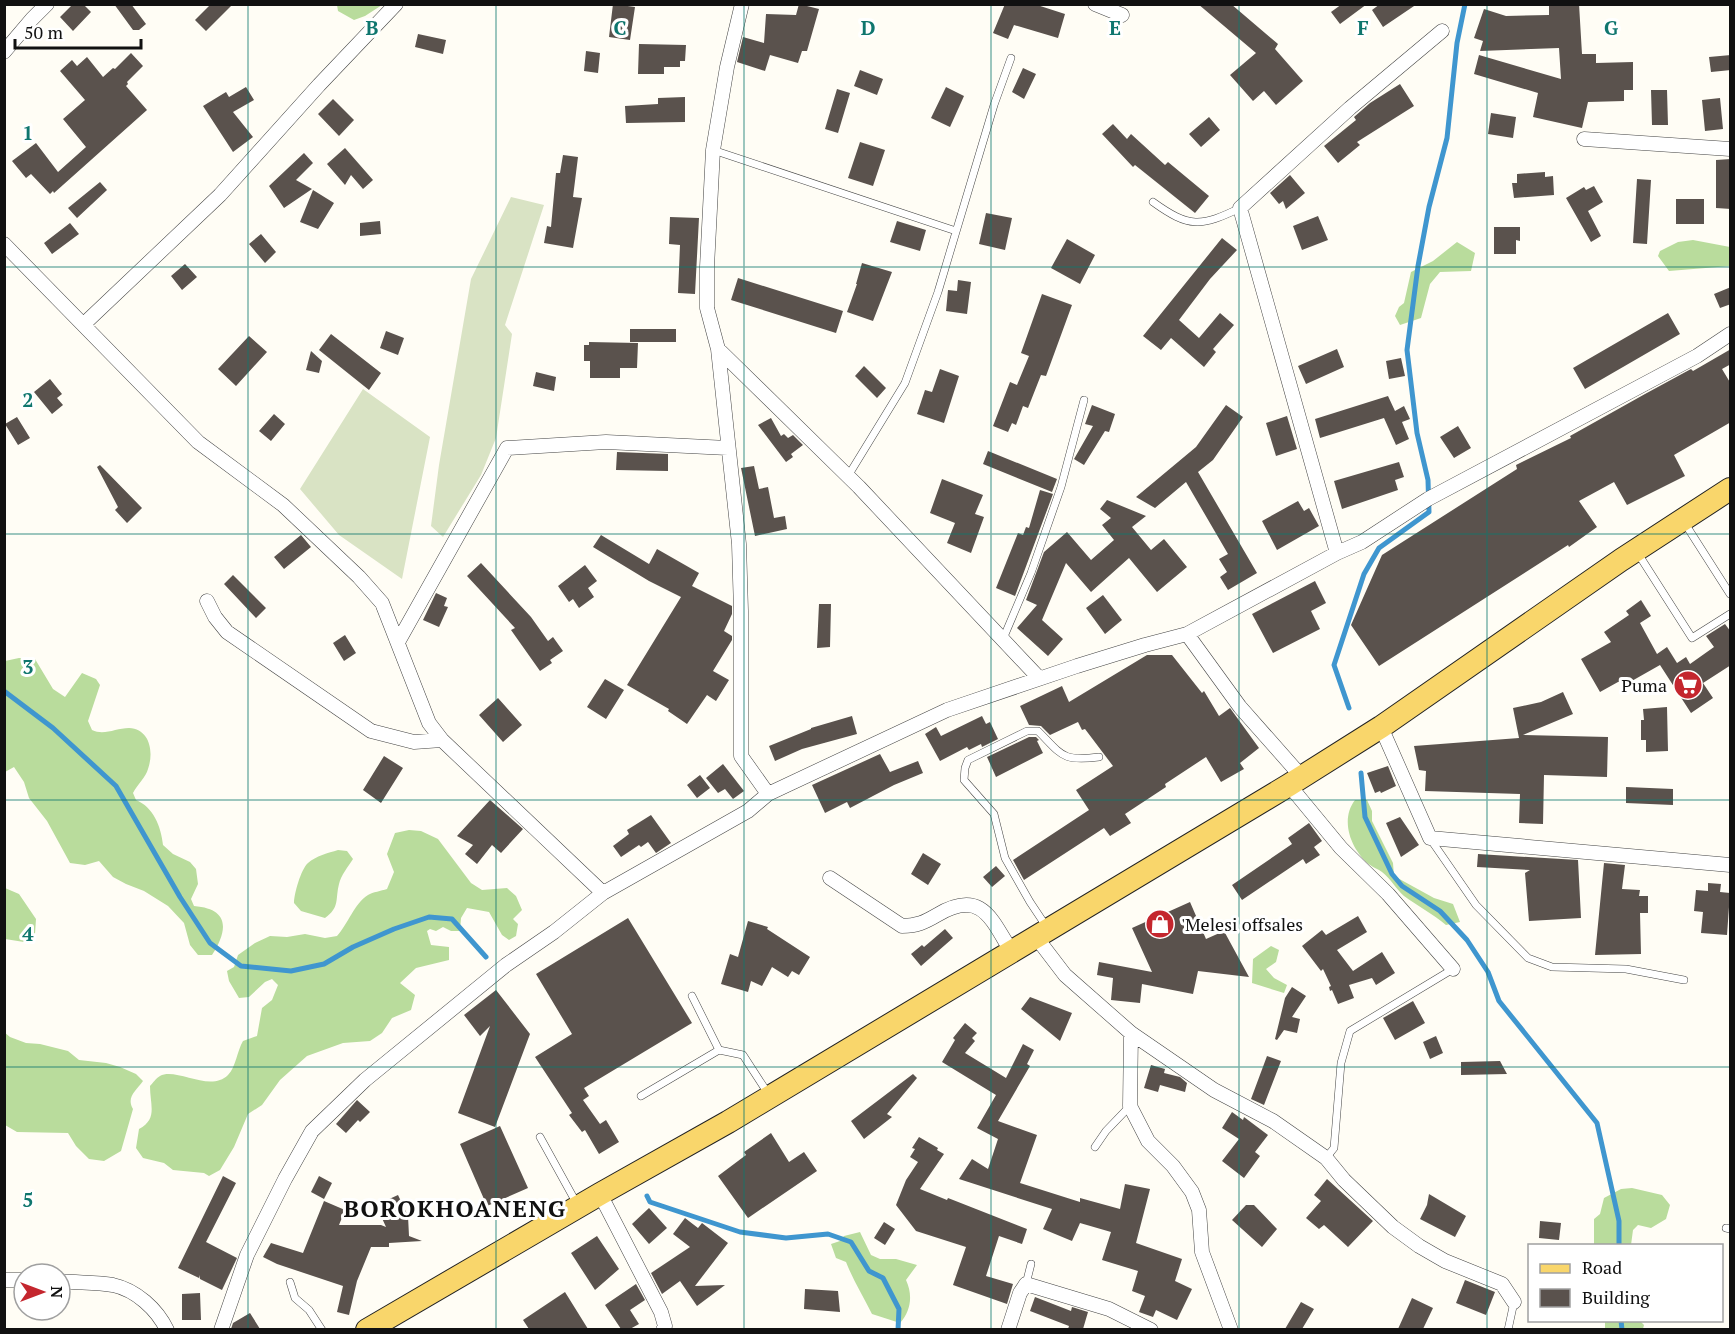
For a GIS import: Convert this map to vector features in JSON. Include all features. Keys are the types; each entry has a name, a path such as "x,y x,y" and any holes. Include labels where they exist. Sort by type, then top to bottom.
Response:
{"main road":[{"path":"367,1329 770,1097 1381,728 1636,550 1731,489"}],"street":[{"path":"4,52 47,4"},
{"path":"84,324 220,195 396,4"},
{"path":"742,4 727,67 713,150 707,308 718,350 740,544 741,756 768,794"},
{"path":"1095,4 1122,15"},
{"path":"1337,553 1240,208 1350,108 1442,31"},
{"path":"1584,139 1731,149"},
{"path":"4,244 198,442 283,505 359,577 382,603 429,723 442,740 603,893"},
{"path":"221,1329 247,1255 312,1131 391,1058 506,965 554,932 603,893 748,811 768,794 947,710 1039,678 1187,634 1337,553 1362,543 1428,499 1697,356 1731,334"},
{"path":"718,350 848,476 1039,678"},
{"path":"398,642 507,448 606,442 728,448"},
{"path":"207,601 215,617 227,632 371,731 414,742 442,740"},
{"path":"1187,634 1295,780 1341,848 1388,894 1453,969"},
{"path":"1381,728 1430,838 1731,865"},
{"path":"830,878 902,926 914,926 962,905 973,904 983,910 1011,951"},
{"path":"1042,934 1065,975 1131,1033 1214,1090 1273,1121 1326,1158 1344,1180 1394,1227 1419,1246 1445,1261 1502,1284 1514,1302"},
{"path":"1131,1033 1130,1106 1148,1141 1173,1166 1192,1192 1199,1210 1202,1252 1231,1329"},
{"path":"600,1194 661,1312 665,1326 663,1329"},
{"path":"72,1282 114,1285 143,1299 162,1319 167,1329"},
{"path":"1008,1329 1020,1293 1026,1284 1109,1309 1151,1329"}],"lane":[{"path":"848,476 905,383 938,292 994,105 1011,58"},
{"path":"713,150 956,231"},
{"path":"1153,202 1173,217 1198,224 1219,218 1240,208"},
{"path":"1003,639 1031,573 1061,487 1084,400"},
{"path":"1683,520 1731,594"},
{"path":"1636,550 1692,638 1731,614"},
{"path":"1042,934 1029,902 1005,858 994,814 964,780 964,768 969,760 1027,731 1038,731 1056,752 1068,757 1099,757"},
{"path":"1430,838 1476,905 1528,958 1552,967 1626,969 1684,980"},
{"path":"1326,1158 1334,1148 1341,1064 1350,1031 1453,969"},
{"path":"692,996 719,1050"},
{"path":"641,1096 719,1050 743,1055 770,1097"},
{"path":"1095,1147 1106,1131 1130,1106"},
{"path":"540,1137 578,1206"},
{"path":"1026,1284 1031,1264"},
{"path":"290,1282 295,1298 309,1310 322,1329"},
{"path":"1508,1329 1514,1302"}],"green space":[{"path":"337,4 382,5 354,20 338,11"},
{"path":"511,197 544,205 505,325 512,334 496,438 481,475 443,537 431,526 439,465 471,279"},
{"path":"1693,240 1730,247 1730,266 1669,271 1658,256 1660,251 1678,242"},
{"path":"1457,242 1475,253 1471,271 1440,272 1430,284 1421,318 1400,325 1395,316 1399,307 1404,303 1411,272 1433,261"},
{"path":"363,389 430,437 402,579 339,535 300,489"},
{"path":"19,658 35,659 53,689 65,697 82,673 96,679 100,685 88,721 92,730 106,732 129,728 142,732 146,737 149,742 150,762 145,775 133,793 136,800 147,807 155,818 163,845 173,854 190,862 196,869 198,884 191,899 194,906 214,911 220,916 223,929 212,955 198,955 190,945 184,923 168,906 144,891 113,877 99,861 85,865 70,863 47,821 29,798 24,782 14,767 5,772 5,661"},
{"path":"1355,800 1367,800 1372,811 1372,821 1393,863 1394,876 1434,898 1453,904 1460,922 1446,925 1404,896 1385,875 1364,859 1353,844 1348,826 1350,808"},
{"path":"409,830 421,831 438,839 471,883 482,890 507,888 516,896 522,910 513,919 518,924 516,936 509,940 502,935 489,912 467,908 461,918 460,931 451,931 443,927 436,931 430,929 427,931 431,945 449,947 449,960 416,968 400,983 415,995 411,1010 392,1018 382,1033 370,1041 343,1043 307,1056 280,1080 262,1105 248,1114 234,1147 220,1170 209,1176 204,1173 173,1170 164,1163 143,1158 136,1148 139,1129 149,1121 151,1116 150,1086 156,1079 167,1074 203,1081 221,1080 231,1072 243,1041 257,1036 262,1008 272,1000 278,985 272,979 265,982 249,997 239,998 229,981 227,971 234,967 238,955 270,936 287,937 305,934 325,938 337,936 363,899 370,894 387,889 394,872 387,854 395,833"},
{"path":"338,850 347,851 353,859 340,881 333,910 325,918 301,911 294,903 294,899 305,866 318,857"},
{"path":"5,888 19,894 36,919 35,934 24,942 5,939"},
{"path":"1271,946 1279,950 1276,962 1266,969 1274,978 1287,985 1284,993 1252,983 1253,959"},
{"path":"4,1032 26,1043 68,1051 79,1060 120,1067 136,1074 143,1081 131,1098 133,1109 121,1151 104,1161 89,1159 76,1146 68,1133 17,1132 5,1125"},
{"path":"1632,1188 1662,1195 1670,1205 1666,1219 1651,1228 1638,1225 1633,1230 1631,1244 1594,1244 1594,1219 1600,1214 1604,1198 1621,1189"},
{"path":"860,1232 871,1255 880,1259 896,1259 917,1265 906,1280 910,1291 910,1303 900,1323 872,1314 846,1262 836,1258 831,1244 840,1241 844,1236"},
{"path":"1605,1322 1641,1322 1644,1325 1643,1329 1605,1329"}],"building":[{"path":"73,4 83,4 91,12 73,31 60,17"},
{"path":"114,4 131,4 146,24 139,30 133,30"},
{"path":"211,4 233,4 206,31 195,20"},
{"path":"613,4 635,7 630,40 609,37"},
{"path":"799,4 819,9 807,51 802,51 798,63 770,55 765,71 737,62 743,37 764,43 766,14 796,15"},
{"path":"1005,4 1034,4 1065,14 1058,38 1014,25 1008,39 993,33"},
{"path":"1198,4 1231,4 1278,44 1275,49 1303,81 1276,105 1264,91 1253,101 1230,75 1256,53"},
{"path":"1342,4 1367,4 1340,24 1331,12"},
{"path":"1380,4 1417,4 1383,27 1372,10"},
{"path":"1549,4 1579,4 1582,54 1596,54 1596,63 1633,62 1633,90 1624,90 1624,101 1588,102 1582,128 1533,117 1538,93 1474,74 1479,55 1561,79 1559,48 1480,51 1483,41 1474,38 1484,9 1506,16 1549,15"},
{"path":"418,34 446,40 443,54 415,47"},
{"path":"639,44 686,45 685,61 680,61 680,67 664,67 664,74 638,74"},
{"path":"586,51 600,53 598,73 584,71"},
{"path":"131,53 143,66 127,82 126,86 147,110 54,193 53,191 50,194 31,174 26,178 12,161 36,143 58,172 86,147 63,119 85,100 60,71 72,60 77,66 87,57 103,77"},
{"path":"1731,55 1731,70 1711,72 1709,57"},
{"path":"1023,68 1036,74 1024,99 1012,92"},
{"path":"860,70 883,79 877,95 854,86"},
{"path":"1400,84 1414,106 1357,142 1360,145 1338,163 1324,146 1356,120 1354,117 1370,103"},
{"path":"246,87 254,100 233,112 253,137 233,152 203,106 226,92 229,97"},
{"path":"946,87 964,96 950,127 931,118"},
{"path":"837,89 850,93 838,133 825,129"},
{"path":"1651,90 1667,90 1668,125 1652,125"},
{"path":"685,97 685,122 626,123 625,106 658,104 658,98"},
{"path":"1720,98 1723,129 1705,131 1702,100"},
{"path":"333,99 354,120 339,136 318,114"},
{"path":"1491,113 1516,117 1513,138 1488,134"},
{"path":"1209,117 1220,130 1201,147 1189,134"},
{"path":"1113,124 1127,139 1131,134 1165,165 1168,162 1209,196 1195,213 1135,165 1133,167 1102,134"},
{"path":"860,142 885,150 873,186 848,178"},
{"path":"345,148 373,180 363,189 351,175 345,185 327,164"},
{"path":"304,153 313,163 296,180 312,189 284,208 269,186"},
{"path":"563,155 578,157 573,197 582,198 573,248 544,243 547,226 551,227 556,173 560,173"},
{"path":"1731,159 1731,209 1716,208 1716,160"},
{"path":"1545,172 1545,177 1553,176 1554,195 1514,198 1512,183 1517,183 1517,174"},
{"path":"1290,175 1305,193 1286,209 1283,201 1279,204 1270,193"},
{"path":"1637,179 1651,180 1647,244 1633,243"},
{"path":"100,182 107,190 77,218 68,208"},
{"path":"1594,186 1603,202 1588,211 1601,236 1591,242 1566,198 1584,187 1586,190"},
{"path":"313,190 334,203 318,229 300,222"},
{"path":"1676,199 1704,199 1704,224 1676,224"},
{"path":"986,213 1012,218 1005,250 979,244"},
{"path":"1318,216 1328,240 1302,250 1293,226"},
{"path":"670,217 699,218 695,294 678,293 680,245 669,244"},
{"path":"380,221 381,234 360,236 360,223"},
{"path":"897,221 926,230 920,251 890,242"},
{"path":"70,223 79,234 52,254 44,243"},
{"path":"1494,227 1520,227 1520,241 1516,240 1516,254 1494,254"},
{"path":"261,234 276,252 265,263 249,244"},
{"path":"1222,238 1237,250 1210,279 1179,320 1199,338 1220,313 1234,325 1213,349 1216,352 1204,367 1171,338 1161,350 1143,336"},
{"path":"1067,239 1095,255 1080,284 1051,268"},
{"path":"862,263 892,272 873,321 847,312"},
{"path":"185,264 197,277 182,290 171,276"},
{"path":"738,278 843,311 836,333 731,300"},
{"path":"958,280 971,282 967,314 946,311 948,290 957,291"},
{"path":"1731,287 1731,304 1720,308 1714,294"},
{"path":"1042,294 1072,305 1046,376 1041,375 1028,408 1023,406 1016,425 1012,423 1008,432 993,426 1010,382 1017,385 1029,356 1021,353"},
{"path":"1668,313 1680,334 1585,389 1573,368"},
{"path":"630,329 676,329 676,342 630,342"},
{"path":"386,331 404,338 398,355 380,348"},
{"path":"331,334 381,373 369,390 319,350"},
{"path":"249,336 267,352 236,386 218,369"},
{"path":"589,342 638,343 637,368 620,368 620,378 590,378 590,361 584,361 584,345 589,345"},
{"path":"1337,349 1344,367 1306,384 1298,366"},
{"path":"1731,349 1731,364 1722,369 1731,384 1731,422 1674,455 1685,476 1627,505 1614,482 1579,501 1597,527 1569,547 1568,545 1379,666 1351,625 1382,555 1517,469 1516,465 1571,438 1570,436 1645,394 1691,369 1693,371"},
{"path":"311,351 322,361 319,373 306,370"},
{"path":"1401,358 1405,376 1389,379 1386,361"},
{"path":"864,366 886,388 877,398 855,376"},
{"path":"940,369 959,376 944,423 917,414 925,390 932,392"},
{"path":"536,372 556,377 554,391 533,386"},
{"path":"50,379 62,394 57,398 63,405 52,414 34,392"},
{"path":"1388,396 1395,411 1404,406 1410,419 1402,422 1409,439 1396,445 1384,418 1320,438 1315,419"},
{"path":"1092,405 1115,414 1109,432 1105,431 1084,465 1074,459 1093,426 1085,424"},
{"path":"1226,405 1243,417 1213,460 1198,472 1257,573 1228,590 1220,577 1227,572 1219,559 1228,554 1186,482 1155,508 1136,497 1196,447"},
{"path":"274,414 285,424 271,441 259,431"},
{"path":"1287,416 1297,449 1276,456 1266,423"},
{"path":"17,417 30,438 18,445 5,424"},
{"path":"771,418 781,436 784,434 788,438 793,435 803,445 791,454 793,457 786,462 758,425"},
{"path":"1458,426 1471,448 1454,458 1440,437"},
{"path":"988,451 1057,479 1052,492 983,464"},
{"path":"617,452 668,454 668,471 616,470"},
{"path":"1399,462 1404,477 1395,480 1398,490 1342,509 1334,481"},
{"path":"100,465 142,508 127,523 115,510 118,507 97,467"},
{"path":"754,466 759,489 768,487 774,518 785,516 787,529 755,536 741,468"},
{"path":"942,479 983,495 975,514 984,517 971,553 947,543 955,523 930,513"},
{"path":"1040,490 1053,494 1015,596 996,588 1018,533 1023,535 1026,527 1029,528"},
{"path":"1107,500 1146,516 1132,527 1151,550 1164,539 1187,567 1157,592 1129,558 1091,592 1066,563 1042,620 1063,639 1048,656 1017,628 1037,605 1026,600 1044,552 1067,532 1091,560 1114,540 1102,525 1111,518 1100,509"},
{"path":"1298,501 1304,511 1309,508 1319,526 1277,550 1262,521"},
{"path":"301,535 311,547 284,569 274,557"},
{"path":"601,535 649,564 657,549 699,573 692,586 732,606 732,614 724,631 732,636 732,640 713,671 729,680 716,701 707,695 687,724 668,711 669,709 627,685 681,597 649,581 593,547"},
{"path":"481,563 531,617 548,641 553,637 563,651 550,660 552,663 540,671 511,630 515,628 467,576"},
{"path":"585,565 597,581 588,588 594,597 579,608 573,599 569,602 558,586"},
{"path":"233,575 266,608 256,618 224,584"},
{"path":"1315,581 1326,603 1311,611 1320,629 1273,653 1252,614"},
{"path":"436,593 447,598 444,606 448,607 439,627 423,620"},
{"path":"1103,595 1122,620 1105,634 1086,608"},
{"path":"1641,600 1651,616 1640,623 1657,654 1667,647 1677,663 1686,657 1690,664 1714,647 1706,636 1725,624 1731,632 1731,665 1703,683 1713,698 1691,713 1660,665 1630,682 1627,677 1600,692 1581,659 1611,642 1604,632 1629,615 1626,611"},
{"path":"819,604 831,604 830,647 817,648"},
{"path":"345,635 356,653 344,661 333,643"},
{"path":"1147,655 1172,655 1202,693 1204,691 1219,716 1230,708 1259,748 1240,763 1244,769 1221,782 1206,757 1125,814 1131,823 1110,836 1104,828 1024,880 1013,860 1089,810 1076,790 1113,766 1085,729 1082,730 1078,722 1050,735 1041,726 1029,725 1020,706 1062,686 1069,702"},
{"path":"605,679 624,690 606,719 587,707"},
{"path":"1563,692 1573,714 1523,735 1608,737 1607,777 1544,775 1543,824 1519,823 1520,794 1425,791 1426,771 1419,770 1414,746 1519,738 1513,708 1541,702"},
{"path":"498,698 522,725 503,742 479,715"},
{"path":"1667,707 1668,751 1646,752 1646,740 1641,740 1643,709"},
{"path":"852,716 857,734 802,749 775,761 769,746 811,728"},
{"path":"982,716 986,724 990,722 998,739 982,747 981,744 969,750 967,747 940,761 925,734 936,727 941,736"},
{"path":"1029,737 1036,737 1039,740 1037,741 1043,753 996,777 987,757"},
{"path":"880,754 890,772 918,761 923,773 850,808 847,802 825,813 812,785"},
{"path":"384,756 403,768 381,803 363,790"},
{"path":"723,764 744,791 733,799 725,789 718,793 706,778"},
{"path":"1388,766 1396,786 1381,793 1380,791 1375,793 1367,773"},
{"path":"700,775 710,788 697,798 687,785"},
{"path":"1626,787 1673,789 1673,805 1626,803"},
{"path":"490,800 523,829 501,853 492,845 477,864 465,854 473,845 457,836"},
{"path":"651,815 671,843 656,853 648,842 621,857 613,846 629,834 627,830"},
{"path":"1400,817 1419,845 1401,857 1386,823"},
{"path":"1309,823 1322,841 1314,847 1320,855 1306,864 1303,859 1242,900 1232,885 1292,844 1288,838"},
{"path":"923,853 941,864 928,885 911,874"},
{"path":"1478,854 1578,860 1581,918 1529,921 1525,873 1530,870 1477,867"},
{"path":"1604,863 1625,865 1622,889 1640,890 1639,896 1648,896 1648,913 1640,913 1641,954 1595,955"},
{"path":"996,866 1005,876 992,887 983,877"},
{"path":"1708,883 1721,884 1720,892 1730,893 1727,935 1701,933 1703,912 1694,911 1696,890 1708,891"},
{"path":"1190,902 1206,939 1224,931 1249,977 1198,971 1193,994 1142,984 1140,1003 1111,1000 1113,978 1097,975 1099,962 1152,972 1132,928"},
{"path":"1358,916 1367,932 1337,950 1353,971 1382,952 1395,973 1376,985 1372,978 1349,985 1354,998 1338,1004 1332,990 1330,991 1331,986 1323,969 1321,971 1302,946 1322,930 1326,935"},
{"path":"628,918 692,1023 584,1088 589,1096 583,1100 600,1124 606,1120 619,1142 599,1154 585,1130 582,1132 569,1115 572,1113 535,1057 572,1034 536,974"},
{"path":"748,921 768,927 767,929 810,957 799,975 792,971 788,977 772,967 762,986 751,981 748,992 721,984 730,954 738,957"},
{"path":"945,929 953,938 921,966 911,954 922,945 924,947"},
{"path":"1292,987 1306,996 1292,1017 1300,1019 1297,1033 1284,1030 1277,1040 1275,1039 1285,998"},
{"path":"496,990 530,1034 495,1127 458,1113 490,1026 480,1036 464,1015"},
{"path":"1030,997 1072,1013 1060,1041 1021,1009"},
{"path":"1413,1001 1425,1023 1395,1040 1383,1018"},
{"path":"965,1023 977,1033 972,1038 975,1041 965,1053 1006,1078 1023,1044 1034,1050 1027,1064 1030,1066 998,1121 1037,1135 1020,1183 1080,1202 1080,1198 1120,1209 1125,1184 1150,1189 1136,1243 1182,1259 1175,1281 1192,1289 1177,1320 1156,1310 1153,1317 1139,1312 1145,1296 1132,1291 1138,1271 1102,1260 1111,1232 1080,1223 1072,1241 1043,1229 1052,1209 959,1179 972,1159 988,1169 998,1139 977,1128 996,1095 942,1062 955,1040 953,1038"},
{"path":"1436,1036 1443,1053 1430,1059 1423,1042"},
{"path":"1267,1056 1281,1061 1264,1105 1251,1099"},
{"path":"1500,1061 1507,1074 1461,1075 1461,1062"},
{"path":"1151,1065 1165,1069 1164,1073 1180,1077 1187,1083 1185,1092 1160,1085 1158,1092 1144,1088"},
{"path":"913,1074 917,1078 887,1114 892,1117 864,1139 851,1121"},
{"path":"357,1100 370,1112 360,1122 358,1120 346,1133 336,1124"},
{"path":"1232,1112 1243,1120 1244,1117 1268,1135 1255,1152 1260,1156 1244,1178 1222,1161 1239,1139 1222,1128"},
{"path":"500,1126 528,1188 487,1206 460,1144"},
{"path":"771,1133 789,1162 804,1152 817,1171 748,1218 718,1176 746,1155 744,1152"},
{"path":"919,1137 944,1154 920,1189 1027,1229 1022,1244 999,1236 986,1276 1013,1284 1007,1304 953,1285 966,1247 916,1231 896,1205 906,1180 918,1162 910,1157 915,1149 912,1148"},
{"path":"223,1176 236,1183 206,1242 237,1258 222,1290 200,1279 199,1275 199,1278 178,1268"},
{"path":"319,1176 332,1183 324,1199 311,1192"},
{"path":"1327,1179 1373,1221 1348,1247 1324,1225 1319,1229 1306,1218 1321,1201 1314,1195"},
{"path":"1429,1194 1466,1216 1455,1237 1420,1219 1427,1205"},
{"path":"398,1195 408,1216 409,1236 422,1241 389,1243 389,1247 371,1247 357,1281 349,1315 337,1312 343,1286 277,1264 263,1257 271,1243 303,1253 324,1201 345,1210 339,1225 386,1227 376,1205"},
{"path":"1246,1205 1254,1205 1277,1229 1262,1247 1232,1220"},
{"path":"649,1208 667,1228 649,1244 632,1224"},
{"path":"685,1218 698,1228 702,1223 728,1243 695,1286 725,1285 697,1306 680,1281 662,1294 651,1273 690,1247 673,1234"},
{"path":"1540,1221 1561,1223 1559,1240 1539,1238"},
{"path":"884,1222 895,1229 885,1245 874,1238"},
{"path":"597,1236 619,1269 595,1290 571,1253"},
{"path":"1465,1280 1495,1292 1486,1315 1456,1303"},
{"path":"636,1284 645,1300 630,1310 639,1324 630,1329 621,1329 605,1305"},
{"path":"805,1289 838,1291 840,1312 804,1309"},
{"path":"565,1292 588,1329 529,1329 523,1320"},
{"path":"200,1293 201,1320 182,1320 182,1294"},
{"path":"1035,1297 1071,1311 1072,1307 1088,1312 1083,1329 1068,1329 1069,1326 1030,1311"},
{"path":"1412,1298 1433,1308 1423,1329 1398,1329"},
{"path":"1301,1302 1314,1309 1302,1329 1285,1329"},
{"path":"250,1313 260,1329 231,1329 233,1323"}],"waterway":[{"path":"1349,708 1334,665 1364,574 1379,548 1429,512 1428,480 1417,433 1407,350 1418,266 1429,207 1447,138 1457,43 1465,4"},
{"path":"4,691 53,728 116,786 180,897 210,943 241,966 291,971 324,964 353,947 429,917 452,919 486,957"},
{"path":"1361,773 1365,817 1392,874 1402,886 1440,911 1467,940 1488,972 1499,1001 1597,1123 1619,1221 1619,1244"},
{"path":"647,1196 650,1202 740,1232 786,1238 828,1234 851,1242 869,1271 883,1278 899,1309 898,1330"},
{"path":"1621,1322 1622,1330"}],"place":[{"name":"Puma","path":"1688,685"},
{"name":"'Melesi offsales","path":"1160,924"}],"district":[{"name":"BOROKHOANENG","path":"455,1208"}]}
